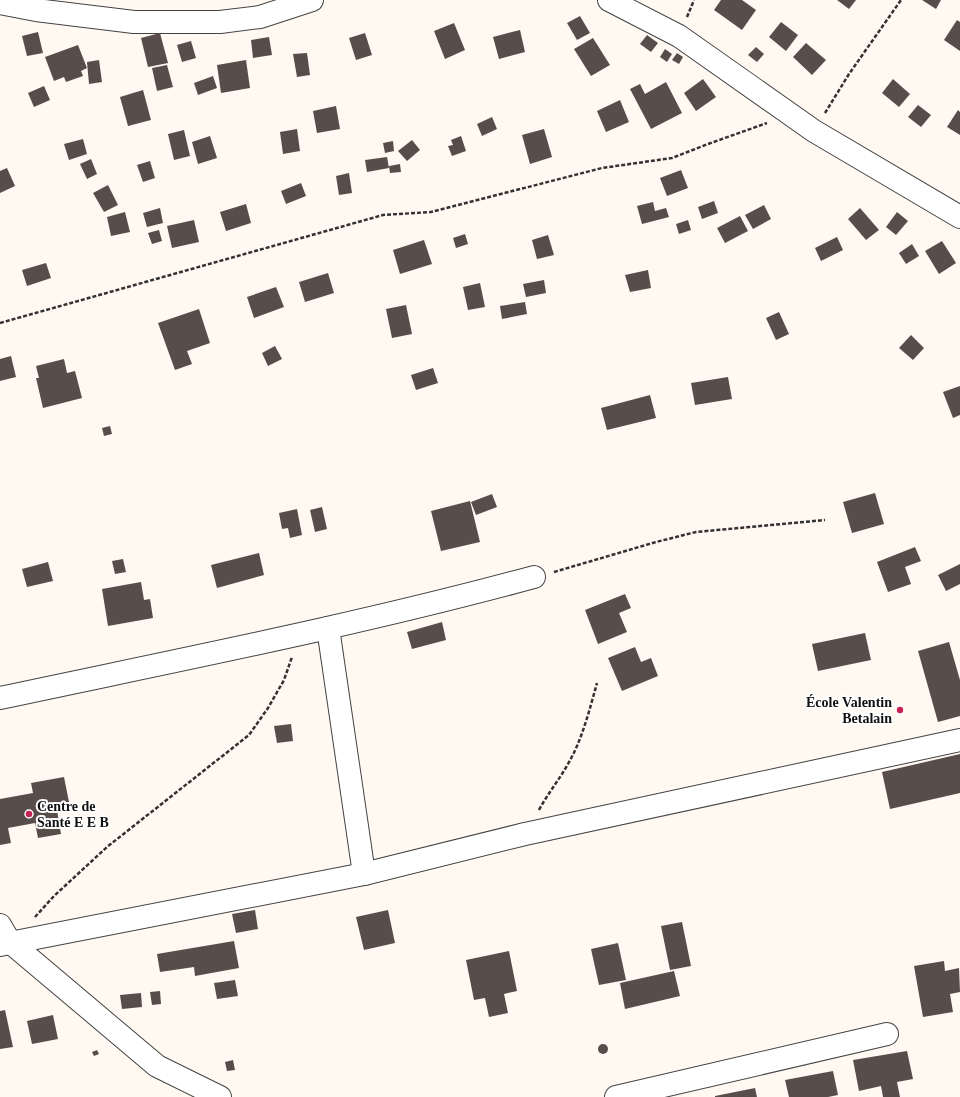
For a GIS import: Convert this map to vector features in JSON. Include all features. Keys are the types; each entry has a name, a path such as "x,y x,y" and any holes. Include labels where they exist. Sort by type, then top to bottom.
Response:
{"street":[{"path":"0,3 36,10 134,22 220,22 260,17 312,0"},
{"path":"610,0 678,36 806,125 960,217"},
{"path":"0,698 328,628 468,595 534,577"},
{"path":"328,628 364,874"},
{"path":"3,937 364,874 525,834 960,740"},
{"path":"3,937 156,1066 220,1097"},
{"path":"616,1097 887,1034"}],"path":[{"path":"0,322 383,215 431,212 602,168 672,158 767,123 806,125 849,74 901,0"},
{"path":"534,577 696,532 825,520"},
{"path":"32,919 54,896 107,847 249,735 268,708 284,680 301,634"},
{"path":"525,834 548,794 570,762 587,718 598,683"}],"building":[{"path":"721,0 742,0 756,10 742,30 714,10"},
{"path":"837,0 856,0 849,9"},
{"path":"922,0 941,0 936,9"},
{"path":"580,16 590,33 577,40 567,23"},
{"path":"957,20 960,22 960,51 944,40"},
{"path":"781,22 798,35 786,51 769,37"},
{"path":"454,23 465,50 445,59 434,31"},
{"path":"520,30 525,52 499,59 493,37"},
{"path":"38,32 43,53 27,56 22,36"},
{"path":"160,33 168,63 148,67 141,38"},
{"path":"365,33 372,55 356,60 349,38"},
{"path":"647,35 658,43 651,52 640,44"},
{"path":"269,37 272,55 253,58 251,40"},
{"path":"593,38 610,65 591,76 574,49"},
{"path":"191,41 196,58 182,62 177,45"},
{"path":"806,43 826,60 812,75 793,57"},
{"path":"78,45 87,68 81,71 83,76 66,82 64,77 54,81 45,57"},
{"path":"756,47 764,54 757,62 748,55"},
{"path":"665,49 672,54 667,62 660,57"},
{"path":"307,53 310,75 297,77 293,54"},
{"path":"677,53 683,57 679,64 672,60"},
{"path":"99,60 102,82 89,84 87,62"},
{"path":"246,60 250,88 221,93 217,65"},
{"path":"167,65 173,87 157,91 152,68"},
{"path":"213,76 217,88 198,95 194,83"},
{"path":"703,79 716,97 696,111 684,93"},
{"path":"893,79 910,94 899,107 882,93"},
{"path":"666,82 682,113 651,129 630,89 640,84 645,94"},
{"path":"44,86 50,100 34,107 28,93"},
{"path":"143,90 151,120 128,126 120,97"},
{"path":"620,100 629,122 606,132 597,111"},
{"path":"918,105 931,115 921,127 908,117"},
{"path":"336,106 340,129 317,133 313,111"},
{"path":"958,110 960,112 960,135 947,127"},
{"path":"492,117 497,129 482,136 477,124"},
{"path":"297,129 300,151 283,154 280,132"},
{"path":"544,129 552,157 530,164 522,135"},
{"path":"184,130 190,156 174,160 168,134"},
{"path":"210,136 217,158 198,164 192,142"},
{"path":"461,136 466,151 452,156 448,146 453,145 451,140"},
{"path":"83,139 87,154 69,160 64,144"},
{"path":"412,140 420,150 407,161 398,151"},
{"path":"393,141 394,151 385,153 383,143"},
{"path":"387,157 389,168 367,172 365,160"},
{"path":"91,159 97,174 87,179 80,164"},
{"path":"150,161 155,178 143,182 137,165"},
{"path":"400,164 401,172 390,173 389,166"},
{"path":"7,168 15,186 0,193 0,171"},
{"path":"681,170 688,188 667,196 660,178"},
{"path":"349,173 352,193 339,195 336,176"},
{"path":"301,183 306,196 286,204 281,191"},
{"path":"108,185 118,205 104,212 93,193"},
{"path":"714,201 718,213 702,219 698,207"},
{"path":"653,202 655,211 666,208 669,217 642,224 637,206"},
{"path":"246,204 251,223 226,231 220,212"},
{"path":"764,205 771,219 753,229 745,215"},
{"path":"160,208 163,223 147,227 143,213"},
{"path":"860,208 879,230 866,240 848,219"},
{"path":"125,212 130,232 111,236 107,217"},
{"path":"897,212 908,221 896,235 886,227"},
{"path":"740,216 748,231 725,243 717,228"},
{"path":"194,220 199,242 172,248 167,226"},
{"path":"688,220 691,230 679,234 676,224"},
{"path":"159,230 162,241 152,244 148,233"},
{"path":"465,234 468,244 456,248 453,238"},
{"path":"548,235 554,255 537,259 532,240"},
{"path":"837,237 843,250 821,261 815,248"},
{"path":"424,240 432,264 400,274 393,250"},
{"path":"942,241 956,263 939,274 925,251"},
{"path":"912,244 919,256 906,264 899,253"},
{"path":"46,263 51,278 27,286 22,270"},
{"path":"648,270 651,288 630,292 625,275"},
{"path":"328,273 334,293 305,302 299,282"},
{"path":"544,280 546,293 526,297 523,284"},
{"path":"480,283 485,307 468,310 463,287"},
{"path":"276,287 284,307 254,318 247,297"},
{"path":"525,302 527,314 502,319 500,306"},
{"path":"406,305 412,334 392,338 386,309"},
{"path":"199,309 210,343 187,351 192,364 175,370 158,323"},
{"path":"779,312 789,334 776,340 766,318"},
{"path":"911,335 924,348 913,360 899,348"},
{"path":"275,346 282,359 268,366 262,353"},
{"path":"11,356 16,377 0,381 0,359"},
{"path":"64,359 67,373 75,371 82,398 43,408 36,378 39,378 36,366"},
{"path":"433,368 438,383 416,390 411,375"},
{"path":"728,377 732,399 695,405 691,383"},
{"path":"960,386 960,415 953,418 943,392"},
{"path":"650,395 656,418 607,430 601,408"},
{"path":"110,426 112,434 104,436 102,428"},
{"path":"875,493 884,524 852,533 843,502"},
{"path":"492,494 497,507 476,515 471,502"},
{"path":"470,501 480,542 441,551 431,511"},
{"path":"322,507 327,529 315,532 310,510"},
{"path":"297,509 302,535 290,538 288,528 282,529 279,513"},
{"path":"915,547 921,561 905,567 911,584 888,592 877,562"},
{"path":"259,553 264,575 217,588 211,565"},
{"path":"123,559 126,572 115,574 112,561"},
{"path":"48,562 53,581 27,587 22,569"},
{"path":"960,564 960,584 946,591 938,575"},
{"path":"141,582 144,600 150,599 153,618 108,626 102,589"},
{"path":"625,594 631,608 619,613 627,632 598,644 585,610"},
{"path":"442,622 446,640 412,649 407,632"},
{"path":"865,633 871,660 818,671 812,644"},
{"path":"949,642 960,680 960,716 938,722 918,651"},
{"path":"635,647 641,662 651,658 658,676 622,691 608,658"},
{"path":"291,724 293,741 277,743 274,726"},
{"path":"960,754 960,793 890,809 882,772"},
{"name":"Centre de Santé E E B","path":"64,777 69,802 56,804 61,834 38,838 35,823 8,828 11,843 0,845 0,799 33,793 31,783"},
{"path":"255,910 258,929 236,933 232,914"},
{"path":"388,910 395,943 364,950 356,917"},
{"path":"682,922 691,966 670,970 661,926"},
{"path":"234,941 239,968 195,976 194,967 160,972 157,954"},
{"path":"618,943 626,980 599,985 591,949"},
{"path":"509,951 517,991 504,994 508,1013 489,1017 485,998 474,1000 466,960"},
{"path":"944,961 945,971 959,968 960,992 950,994 953,1012 923,1017 914,966"},
{"path":"674,971 680,996 625,1009 620,983"},
{"path":"235,980 238,996 217,999 214,983"},
{"path":"160,991 161,1004 152,1005 150,992"},
{"path":"141,993 142,1007 122,1009 120,995"},
{"path":"5,1010 13,1047 0,1049 0,1011"},
{"path":"53,1015 58,1039 32,1044 27,1021"},
{"path":"601,1044 605,1044 607,1045 607,1053 601,1054 598,1051 598,1047"},
{"path":"97,1050 99,1054 94,1056 92,1052"},
{"path":"907,1051 913,1079 897,1082 900,1097 883,1097 881,1086 859,1091 853,1060"},
{"path":"233,1060 235,1070 227,1071 225,1062"},
{"path":"833,1071 838,1095 828,1097 789,1097 785,1080"},
{"path":"755,1088 757,1097 715,1097 715,1096"}],"place":[{"name":"École Valentin Betalain","path":"900,710"},
{"name":"Centre de Santé E E B","path":"29,814"}]}
